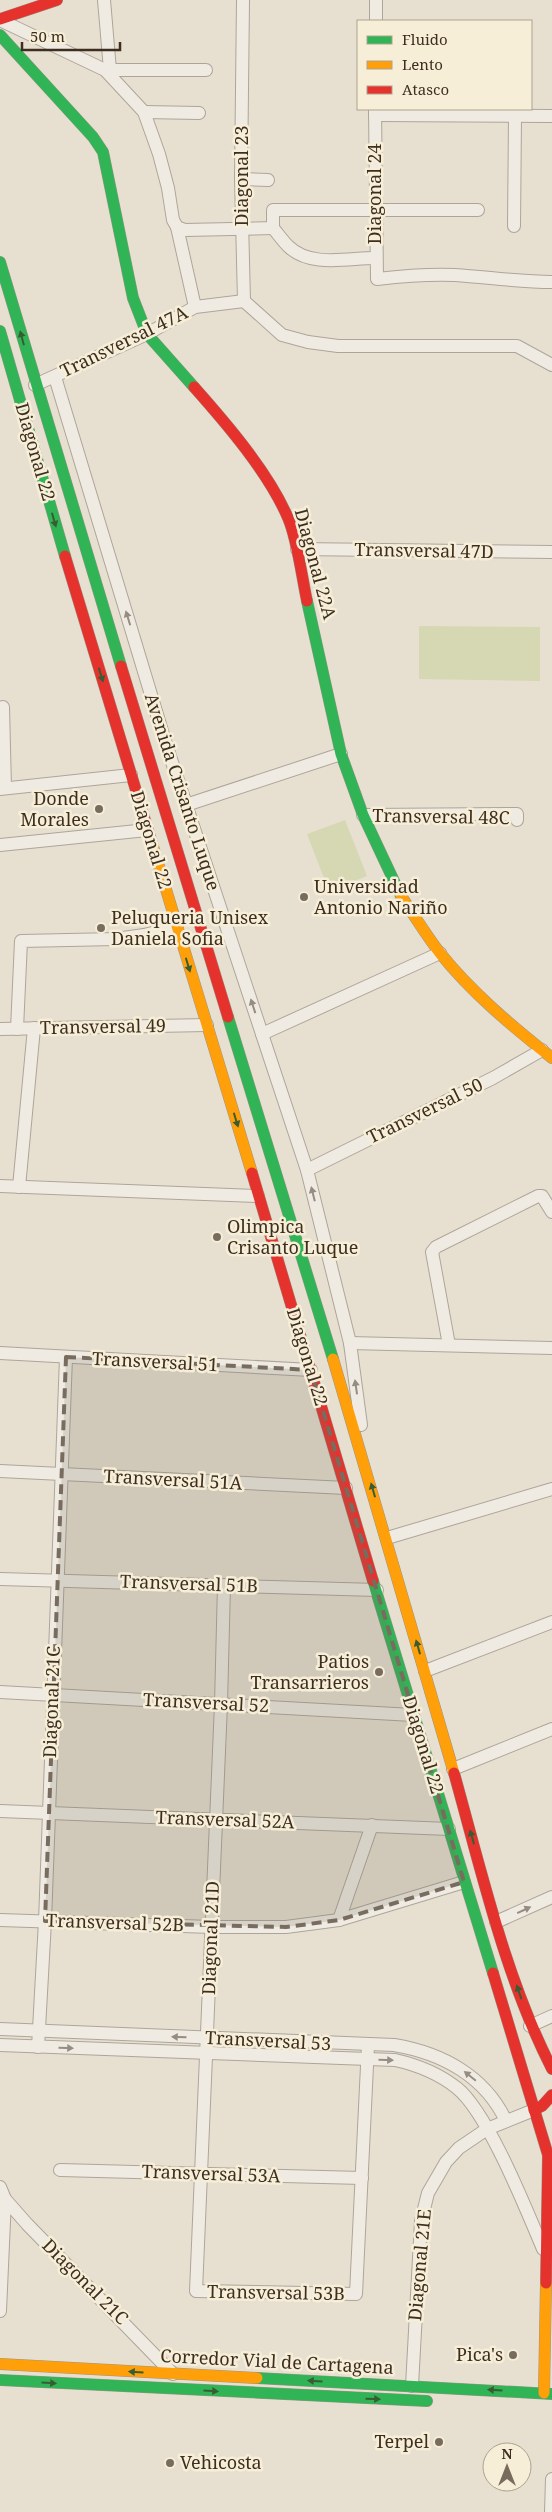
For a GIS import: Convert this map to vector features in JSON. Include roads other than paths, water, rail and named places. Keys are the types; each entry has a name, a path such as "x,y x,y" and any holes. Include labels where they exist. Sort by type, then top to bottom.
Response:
{"main road":[{"path":"0,19 57,0"},
{"name":"Diagonal 22A","path":"0,36 77,116 103,152 133,298 147,334 222,419 252,458 289,518 341,754 363,815 396,888 440,953 482,999 547,1054"},
{"name":"Diagonal 22","path":"0,262 35,385 367,1470 496,1922 530,2026 552,2069"},
{"name":"Diagonal 22","path":"0,331 413,1715 548,2155 545,2254 548,2393"},
{"path":"534,2110 542,2106 552,2095"},
{"path":"546,2182 552,2168"},
{"name":"Corredor Vial de Cartagena","path":"0,2364 548,2393"},
{"name":"Corredor Vial de Cartagena","path":"0,2380 437,2401"}],"street":[{"path":"104,0 108,70"},
{"name":"Diagonal 23","path":"243,0 241,179 244,301"},
{"path":"376,0 376,20"},
{"path":"0,19 108,70 144,112 159,154 195,307"},
{"path":"108,70 206,70"},
{"path":"144,112 200,113"},
{"path":"375,112 552,116"},
{"name":"Diagonal 24","path":"375,112 374,210 377,278 456,275 514,282 552,282"},
{"path":"514,226 515,116"},
{"path":"241,179 268,180"},
{"path":"375,258 328,260 309,258 289,247 273,228 273,210 478,210"},
{"path":"177,228 185,230 273,228"},
{"path":"244,301 282,335 308,342 338,346 517,346 552,365"},
{"name":"Transversal 47A","path":"35,385 147,334 195,307 244,301"},
{"name":"Avenida Crisanto Luque","path":"55,376 164,741 307,1170 350,1342 367,1470"},
{"name":"Transversal 47D","path":"297,549 552,552"},
{"path":"4,707 2,788 131,775"},
{"path":"186,805 341,754"},
{"name":"Transversal 48C","path":"363,815 517,814 517,820"},
{"path":"0,845 148,830"},
{"path":"17,1029 20,941 116,939 177,927"},
{"path":"262,1034 440,953"},
{"name":"Transversal 49","path":"0,1029 206,1025"},
{"path":"20,1186 34,1028"},
{"name":"Transversal 50","path":"307,1170 493,1078 547,1054"},
{"path":"0,1186 258,1196"},
{"path":"449,1345 432,1252 436,1247 542,1196 552,1212"},
{"path":"350,1342 552,1348"},
{"name":"Transversal 51","path":"0,1353 311,1370"},
{"name":"Diagonal 21C","path":"38,2047 45,1921 66,1357"},
{"name":"Transversal 51A","path":"0,1472 346,1488"},
{"path":"387,1538 552,1490"},
{"name":"Transversal 51B","path":"0,1579 377,1590"},
{"name":"Diagonal 21D","path":"196,2292 221,1704 224,1585"},
{"path":"425,1671 552,1622"},
{"name":"Transversal 52","path":"0,1692 413,1715"},
{"path":"453,1769 552,1729"},
{"name":"Transversal 52A","path":"0,1811 449,1828"},
{"path":"338,1920 372,1826"},
{"name":"Transversal 52B","path":"0,1920 212,1926 286,1926 338,1920 464,1882"},
{"path":"496,1922 552,1897"},
{"path":"530,2026 552,2016"},
{"name":"Transversal 53","path":"0,2029 394,2045 416,2048 452,2062 472,2077 486,2090 506,2122"},
{"name":"Transversal 53","path":"0,2045 395,2060 433,2072 458,2089 473,2105 487,2129 545,2254"},
{"path":"362,2178 368,2045"},
{"name":"Diagonal 21E","path":"412,2386 421,2221 428,2193 446,2162 459,2148 487,2129 534,2110"},
{"name":"Transversal 53A","path":"60,2170 362,2178"},
{"name":"Transversal 53B","path":"196,2292 356,2294 362,2178"},
{"path":"0,2311 3,2193"},
{"name":"Diagonal 21C","path":"3,2193 173,2374"},
{"path":"550,2512 552,2479"}],"place":[{"name":"Donde Morales","path":"99,809"},
{"name":"Universidad Antonio Nariño","path":"304,897"},
{"name":"Peluqueria Unisex Daniela Sofia","path":"101,928"},
{"name":"Olimpica Crisanto Luque","path":"217,1237"},
{"name":"Patios Transarrieros","path":"379,1672"},
{"name":"Pica's","path":"513,2355"},
{"name":"Terpel","path":"439,2442"},
{"name":"Vehicosta","path":"170,2463"}]}
